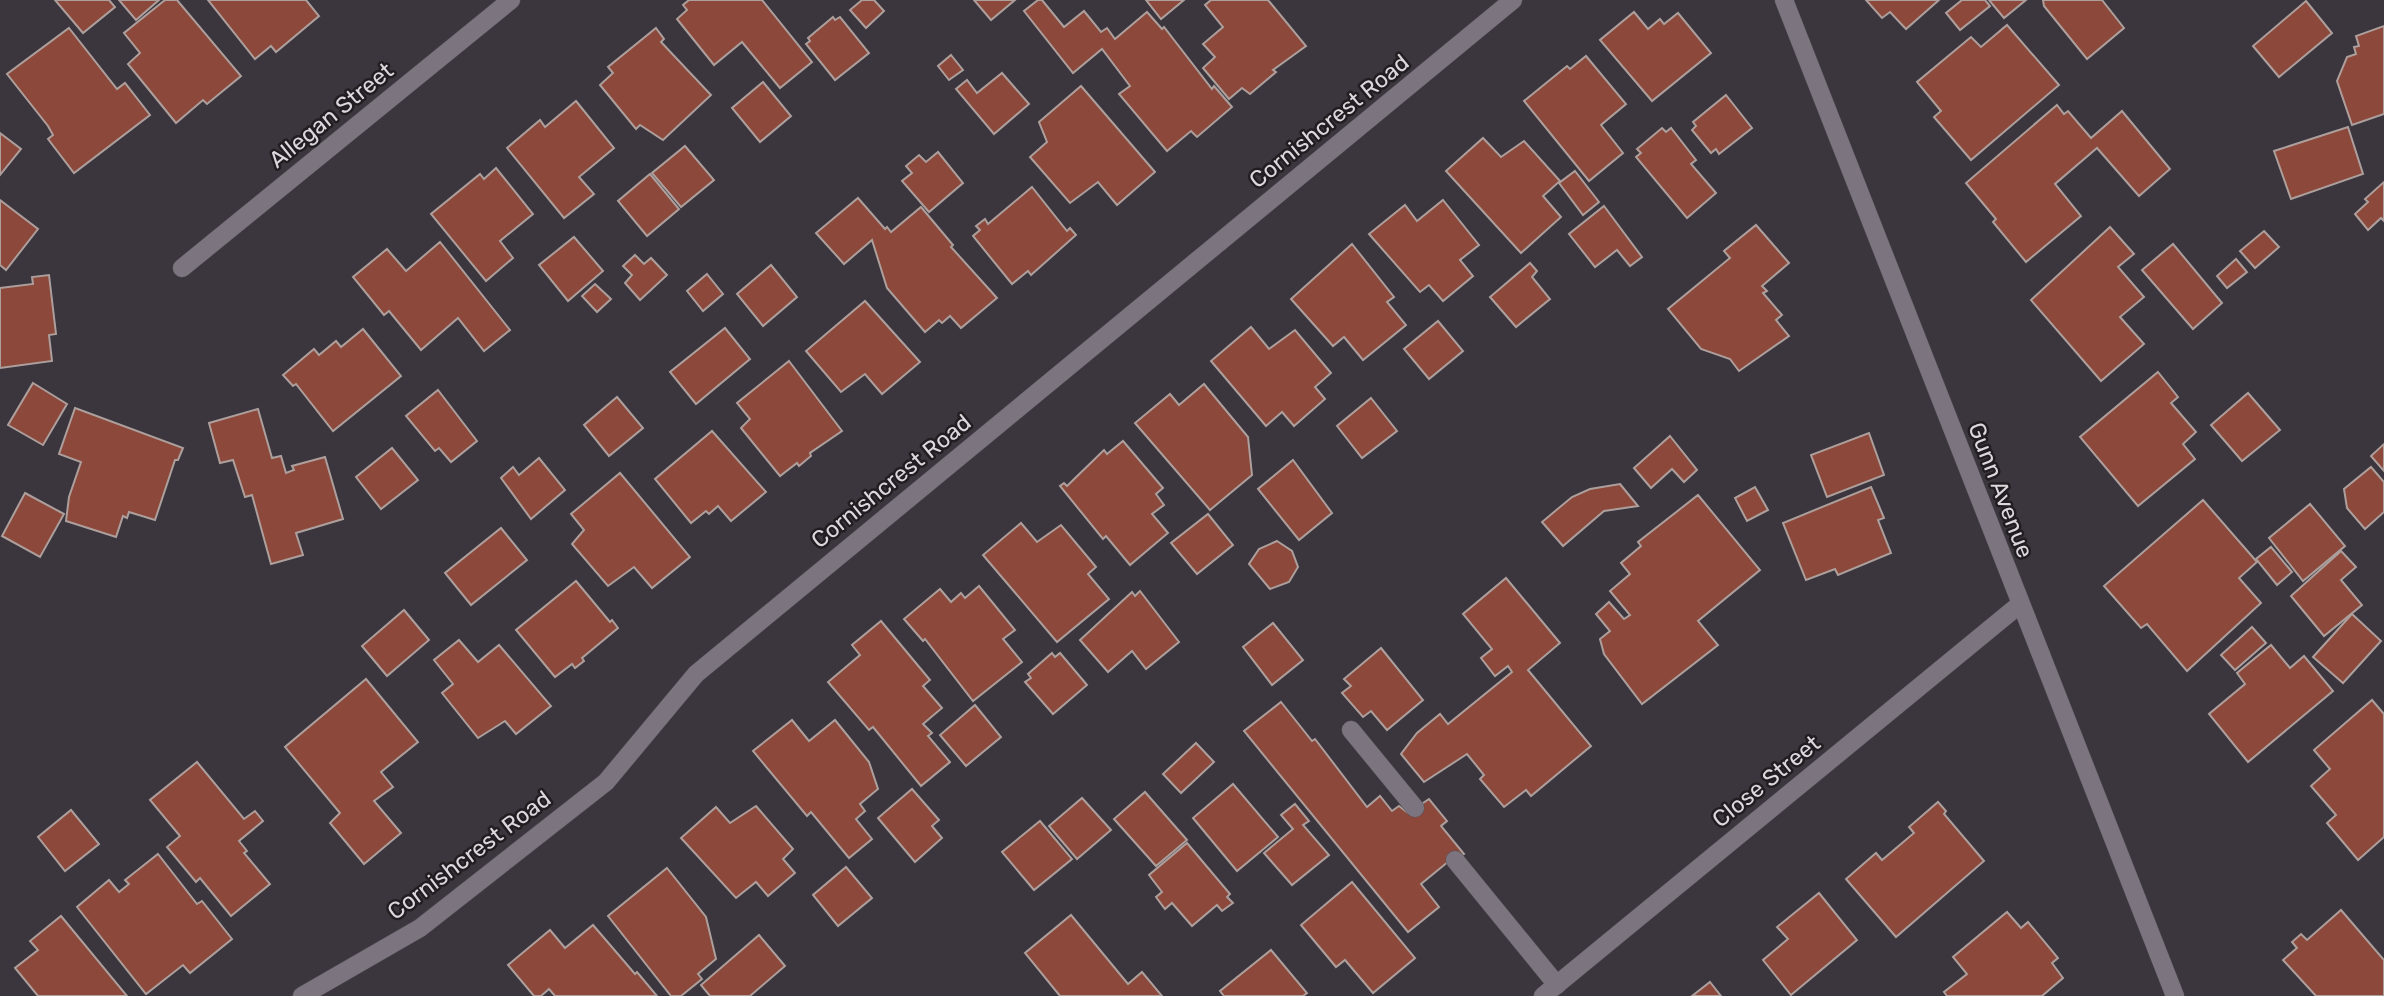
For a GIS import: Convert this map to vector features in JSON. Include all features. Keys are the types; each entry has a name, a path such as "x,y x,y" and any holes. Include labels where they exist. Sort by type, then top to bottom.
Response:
{"street":[{"name":"Allegan Street","path":"182,268 511,0"},
{"name":"Cornishcrest Road","path":"302,996 420,928 606,782 696,674 1514,0"},
{"name":"Gunn Avenue","path":"1784,0 2019,605 2175,996"},
{"name":"Close Street","path":"1550,990 2019,605"},
{"path":"1351,730 1415,808"},
{"path":"1455,860 1550,990"}],"building":[{"path":"55,0 109,0 115,7 83,33"},
{"path":"119,0 159,0 136,20"},
{"path":"165,0 177,0 241,76 207,104 203,100 176,123 128,64 140,53 124,33"},
{"path":"208,0 306,0 319,16 276,52 271,46 255,59"},
{"path":"689,0 762,0 812,62 780,88 742,42 714,65 677,19 687,10 683,5"},
{"path":"862,0 874,0 884,11 866,28 850,10"},
{"path":"974,0 1015,0 991,20"},
{"path":"1042,0 1064,27 1084,11 1101,32 1107,28 1115,39 1147,12 1162,29 1164,27 1212,89 1214,86 1232,107 1197,137 1191,131 1167,151 1119,94 1130,86 1102,49 1073,73 1024,11"},
{"path":"1146,0 1184,0 1161,19"},
{"path":"1211,0 1268,0 1306,46 1273,70 1276,72 1250,94 1242,88 1229,99 1203,68 1215,57 1203,44 1223,27 1205,5"},
{"path":"1866,0 1939,0 1906,29 1890,12 1882,18"},
{"path":"1962,0 1985,0 1990,6 1960,30 1946,13"},
{"path":"1989,0 2026,0 2004,18"},
{"path":"2043,0 2102,0 2124,28 2087,59 2044,6"},
{"path":"2306,1 2332,33 2279,77 2253,46"},
{"path":"1634,12 1648,29 1660,19 1664,24 1678,13 1711,53 1652,101 1600,40"},
{"path":"833,17 835,20 840,17 869,53 835,80 806,44 810,41 808,38"},
{"path":"2007,25 2059,85 1971,160 1934,117 1941,111 1917,82 1971,37 1981,47"},
{"path":"2384,26 2384,114 2352,125 2337,81 2347,57 2356,54 2354,47 2359,46 2356,36"},
{"path":"69,28 117,89 125,83 150,115 74,173 48,139 53,135 48,126 7,74"},
{"path":"656,28 664,39 661,42 711,95 663,140 640,125 636,129 600,85 613,73 608,67"},
{"path":"951,55 963,70 949,80 938,66"},
{"path":"1586,56 1626,104 1601,125 1623,153 1589,181 1524,101 1567,66 1570,69"},
{"path":"1002,73 1029,104 994,134 956,89 967,80 977,93"},
{"path":"763,82 791,116 760,142 732,108"},
{"path":"1081,86 1155,172 1117,205 1098,182 1070,203 1030,157 1047,142 1039,122"},
{"path":"1726,95 1752,128 1719,154 1716,149 1711,153 1692,130 1696,126 1693,122"},
{"path":"576,101 614,148 579,177 594,194 564,218 507,148 540,120 545,127"},
{"path":"2057,105 2064,114 2068,111 2091,138 2122,111 2170,169 2139,196 2097,148 2055,184 2081,216 2026,262 1993,222 1996,219 1966,183"},
{"path":"2348,127 2363,174 2291,199 2274,151"},
{"path":"1662,128 1666,132 1671,128 1696,160 1691,164 1716,193 1687,218 1636,157 1641,153 1637,149"},
{"path":"0,133 21,149 0,175"},
{"path":"1483,138 1501,157 1524,141 1560,181 1543,196 1561,217 1521,253 1446,171"},
{"path":"685,146 714,180 681,207 652,173"},
{"path":"938,152 963,183 929,212 902,181 912,173 906,166 919,155 926,162"},
{"path":"496,168 533,214 500,241 513,258 486,281 431,214 480,174 484,179"},
{"path":"1575,171 1599,202 1583,215 1559,183"},
{"path":"650,174 679,209 647,236 618,201"},
{"path":"2384,182 2384,221 2381,218 2368,230 2355,214 2368,202 2365,199"},
{"path":"1032,187 1067,231 1070,228 1076,235 1031,275 1028,271 1012,284 973,236 980,230 976,226 985,219 988,224"},
{"path":"858,198 885,229 887,227 891,232 921,207 953,245 951,247 997,298 961,328 950,316 942,323 939,320 925,332 887,288 872,240 844,264 816,233"},
{"path":"0,200 38,229 6,270 0,265"},
{"path":"1443,200 1479,245 1460,260 1473,276 1443,301 1429,285 1420,292 1369,234 1405,205 1417,221"},
{"path":"1604,206 1642,257 1630,266 1617,250 1595,267 1569,234"},
{"path":"1756,225 1789,263 1762,286 1767,291 1763,293 1782,315 1776,320 1789,336 1739,371 1730,359 1701,349 1668,309 1730,258 1724,251"},
{"path":"2110,227 2134,254 2118,267 2144,297 2120,317 2144,344 2101,381 2031,300"},
{"path":"2264,231 2279,247 2255,268 2240,251"},
{"path":"574,237 603,271 568,301 539,265"},
{"path":"440,242 510,330 484,351 458,318 421,350 389,311 384,315 353,277 387,249 406,271"},
{"path":"1352,244 1394,297 1387,302 1406,325 1363,360 1344,337 1333,346 1291,299"},
{"path":"2173,244 2222,303 2193,329 2142,270"},
{"path":"635,255 644,264 651,258 667,275 640,300 625,283 632,275 623,266"},
{"path":"2236,259 2247,272 2227,288 2217,276"},
{"path":"1530,263 1537,271 1532,277 1550,299 1516,327 1490,297"},
{"path":"771,265 797,297 763,326 737,294"},
{"path":"707,274 723,294 703,311 687,291"},
{"path":"49,275 56,334 49,335 52,361 0,368 0,288 33,284 32,277"},
{"path":"595,284 611,299 597,312 582,296"},
{"path":"865,301 920,362 882,394 865,374 841,392 806,351"},
{"path":"1438,321 1463,351 1429,379 1404,349"},
{"path":"1251,327 1269,349 1295,330 1331,373 1315,387 1325,399 1294,426 1282,412 1266,426 1211,361"},
{"path":"725,328 750,359 696,404 670,372"},
{"path":"363,329 401,376 333,431 296,384 293,386 283,375 314,349 319,355 336,341 341,347"},
{"path":"789,361 842,431 810,453 811,456 799,466 797,463 780,476 741,428 750,419 737,403"},
{"path":"2158,372 2178,397 2171,403 2196,432 2183,444 2195,459 2138,506 2080,437"},
{"path":"33,383 67,404 43,445 8,425"},
{"path":"1204,384 1248,437 1252,475 1210,510 1135,423 1170,394 1179,405"},
{"path":"438,390 477,441 451,462 439,448 435,451 406,416"},
{"path":"2248,393 2280,430 2242,461 2211,425"},
{"path":"617,397 643,428 609,456 584,425"},
{"path":"1371,398 1397,431 1362,458 1337,426"},
{"path":"75,408 183,448 178,460 175,460 155,520 129,512 127,518 123,516 116,537 66,521 69,497 81,462 59,454"},
{"path":"258,409 272,458 281,456 286,473 294,470 292,466 325,457 343,519 296,533 303,555 271,564 252,495 245,497 233,460 220,463 209,423"},
{"path":"712,431 766,492 731,521 718,506 709,514 706,511 691,523 655,479"},
{"path":"1869,433 1884,475 1827,497 1811,455"},
{"path":"1670,436 1697,470 1684,482 1672,469 1651,488 1634,468"},
{"path":"1123,441 1163,488 1156,494 1164,505 1152,514 1168,533 1130,565 1106,536 1103,539 1060,486 1064,483 1067,486 1104,450 1107,454"},
{"path":"2384,444 2384,471 2371,456"},
{"path":"392,448 418,480 381,509 356,477"},
{"path":"539,458 565,490 531,519 501,478 513,467 519,475"},
{"path":"1293,460 1332,513 1299,540 1258,489"},
{"path":"2371,467 2384,482 2384,512 2365,529 2347,508 2344,489"},
{"path":"620,473 690,557 652,588 634,567 608,586 572,544 584,530 571,514"},
{"path":"1620,484 1638,506 1604,511 1563,546 1542,522 1572,497 1590,489"},
{"path":"1755,487 1768,510 1747,521 1735,498"},
{"path":"1871,487 1884,518 1878,520 1891,553 1838,575 1835,569 1806,580 1783,523"},
{"path":"25,493 64,514 40,557 2,536"},
{"path":"1698,495 1760,570 1698,621 1718,645 1642,704 1604,654 1600,639 1610,631 1596,614 1609,602 1624,619 1630,615 1610,591 1630,574 1621,563 1641,546 1638,542"},
{"path":"2203,500 2257,562 2239,578 2261,603 2187,671 2147,624 2141,628 2104,586"},
{"path":"2310,504 2345,546 2303,581 2269,538"},
{"path":"1208,514 1233,545 1197,574 1171,543"},
{"path":"1021,523 1037,542 1061,525 1096,567 1088,574 1109,599 1057,642 983,555"},
{"path":"501,528 527,560 471,605 445,573"},
{"path":"1277,541 1292,551 1298,567 1289,582 1270,589 1249,564 1259,549"},
{"path":"2271,547 2292,572 2277,585 2256,559"},
{"path":"2341,551 2356,567 2341,580 2362,605 2324,636 2291,596"},
{"path":"1506,578 1560,643 1528,670 1591,746 1531,796 1526,790 1504,807 1480,779 1484,775 1467,754 1424,782 1401,754 1417,733 1440,714 1448,724 1512,672 1508,666 1495,676 1481,658 1492,649 1463,614"},
{"path":"576,581 618,628 582,658 584,661 575,668 572,664 555,677 516,630"},
{"path":"979,586 1015,630 1003,639 1022,662 973,701 925,639 923,641 904,619 940,589 951,602 961,593 965,598"},
{"path":"1140,591 1179,642 1146,669 1132,651 1108,672 1080,640 1132,592 1135,596"},
{"path":"404,610 429,640 387,676 362,646"},
{"path":"2352,614 2381,641 2343,683 2313,657"},
{"path":"881,621 930,680 923,686 942,708 923,724 932,733 928,736 950,762 921,786 873,727 869,730 828,682 860,655 852,645"},
{"path":"1273,623 1303,660 1272,685 1243,647"},
{"path":"2252,627 2266,643 2235,670 2221,655"},
{"path":"459,640 478,662 499,645 551,706 516,734 505,721 478,738 442,693 453,684 434,660"},
{"path":"2271,645 2290,668 2304,656 2333,691 2248,762 2209,714 2245,684 2237,673"},
{"path":"1381,648 1423,700 1387,730 1371,711 1363,717 1342,693 1351,686 1344,679"},
{"path":"1052,653 1055,657 1060,653 1087,685 1053,714 1025,682 1031,678 1028,674"},
{"path":"366,679 418,742 381,772 393,787 374,801 401,833 364,864 330,823 340,813 285,747"},
{"path":"2372,700 2384,714 2384,837 2358,860 2327,823 2336,815 2311,786 2330,769 2314,750"},
{"path":"1281,702 1312,741 1315,739 1367,807 1380,796 1392,811 1399,806 1408,813 1429,799 1447,821 1441,826 1464,854 1449,861 1421,884 1439,907 1408,932 1244,731"},
{"path":"975,705 1001,737 966,766 940,735"},
{"path":"792,720 809,741 835,720 869,762 878,789 860,804 865,811 856,819 872,839 849,858 811,812 807,816 753,751"},
{"path":"1196,743 1214,762 1181,793 1163,774"},
{"path":"197,762 244,819 255,811 263,821 239,841 247,851 244,853 270,884 231,916 200,878 196,882 167,847 180,836 150,800"},
{"path":"1233,784 1278,837 1237,871 1193,818"},
{"path":"912,789 939,820 932,826 942,838 915,862 878,818"},
{"path":"1145,792 1187,840 1156,866 1114,819"},
{"path":"1082,798 1111,830 1077,859 1049,826"},
{"path":"1938,802 1946,811 1944,814 1984,861 1896,937 1846,879 1876,853 1882,860 1914,833 1909,827"},
{"path":"1295,804 1309,821 1303,825 1329,855 1292,885 1264,853 1293,829 1281,815"},
{"path":"756,806 793,849 783,859 795,873 768,896 756,882 736,898 681,838 716,807 730,823"},
{"path":"71,810 99,844 65,871 38,837"},
{"path":"1040,821 1072,859 1034,890 1002,852"},
{"path":"1187,843 1230,894 1227,897 1233,903 1222,911 1217,905 1192,926 1172,903 1165,909 1156,897 1162,892 1149,875"},
{"path":"158,854 197,904 202,901 232,939 190,973 183,965 146,994 77,907 109,880 119,892 129,884 125,880"},
{"path":"846,867 872,898 838,926 813,895"},
{"path":"667,868 706,917 716,959 698,974 702,979 681,996 671,996 608,916"},
{"path":"1352,882 1415,958 1373,993 1345,960 1336,967 1301,925"},
{"path":"1819,893 1857,940 1791,995 1763,960 1788,939 1777,927"},
{"path":"2341,910 2384,960 2384,996 2316,996 2283,960 2297,948 2292,942 2301,934 2307,940"},
{"path":"2007,912 2021,928 2028,922 2058,958 2052,963 2063,978 2042,996 1947,996 1944,992 1967,974 1953,957"},
{"path":"1071,915 1128,984 1142,972 1162,996 1060,996 1025,953"},
{"path":"61,916 127,996 38,996 15,968 38,950 30,941"},
{"path":"593,925 657,996 555,996 549,989 541,996 534,996 508,965 550,930 565,948"},
{"path":"759,935 785,966 750,996 710,996 701,985"},
{"path":"1271,950 1307,993 1303,996 1224,996 1220,991"},
{"path":"1710,982 1721,996 1692,996"}]}
